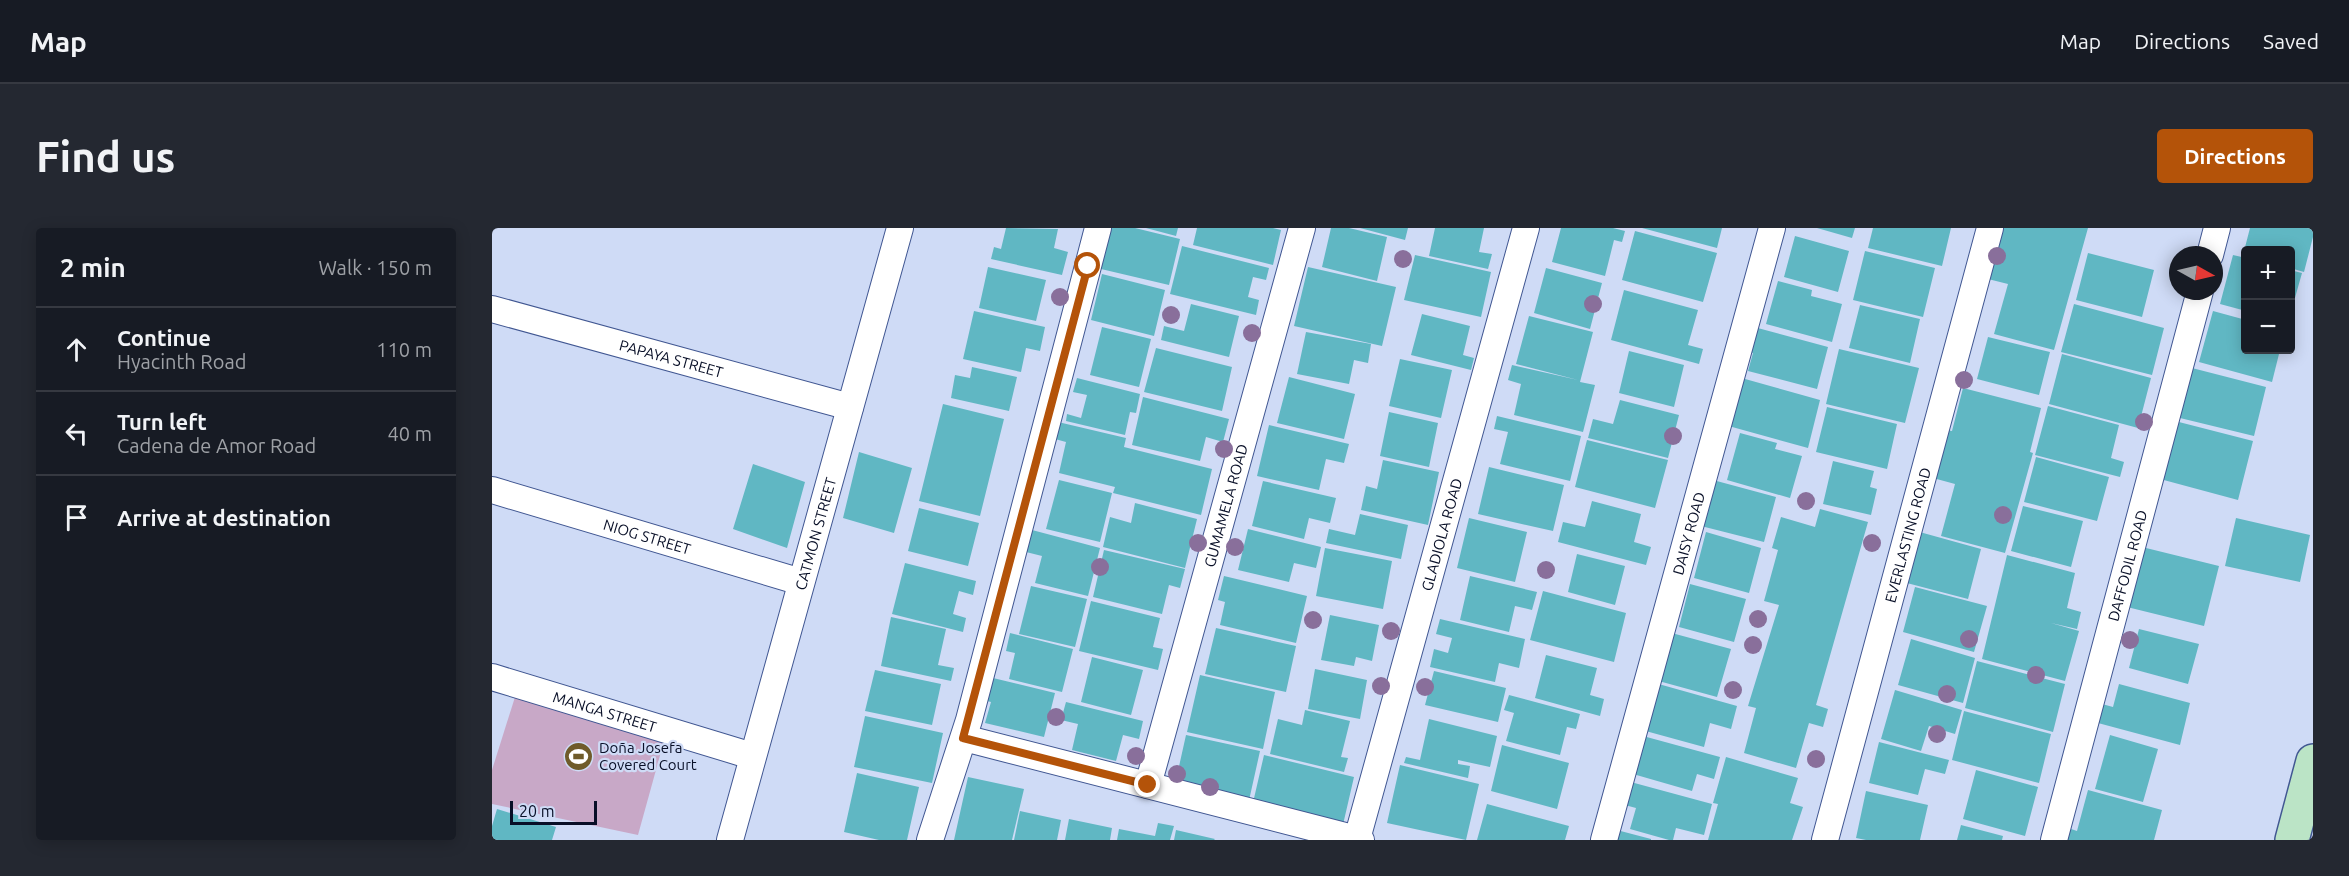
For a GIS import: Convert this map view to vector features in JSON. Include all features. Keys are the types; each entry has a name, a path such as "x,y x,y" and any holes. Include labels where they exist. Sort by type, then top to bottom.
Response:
{"street":[{"path":"930,840 963,738 1098,228"},
{"name":"GUMAMELA ROAD","path":"1148,785 1302,228"},
{"name":"GLADIOLA ROAD","path":"1359,840 1526,228"},
{"name":"DAISY ROAD","path":"1604,840 1772,228"},
{"name":"EVERLASTING ROAD","path":"1825,840 1990,228"},
{"path":"2212,246 2217,228"},
{"name":"CATMON STREET","path":"730,840 850,407 895,229"},
{"name":"DAFFODIL ROAD","path":"2054,840 2198,300"},
{"name":"PAPAYA STREET","path":"492,309 850,407"},
{"name":"NIOG STREET","path":"492,490 801,582"},
{"name":"MANGA STREET","path":"492,677 752,756"},
{"path":"963,738 1359,840"},
{"path":"2292,840 2313,761"}],"shaded area":[{"name":"Doña Josefa Covered Court","path":"515,697 664,741 638,835 492,804 492,770"}],"building":[{"path":"1006,228 1058,229 1054,248 1068,252 1062,275 991,259 994,247 1001,249"},
{"path":"1111,228 1135,228 1180,239 1169,285 1101,269"},
{"path":"1146,228 1178,228 1176,236"},
{"path":"1197,228 1273,228 1281,230 1273,265 1193,245"},
{"path":"1331,228 1349,228 1387,237 1377,281 1322,267"},
{"path":"1360,228 1408,228 1405,240"},
{"path":"1435,228 1484,228 1479,252 1492,254 1488,269 1429,256"},
{"path":"1561,228 1613,228 1625,231 1622,242 1614,240 1605,276 1552,262"},
{"path":"1642,228 1722,228 1717,248"},
{"path":"1817,228 1855,228 1852,238"},
{"path":"1873,228 1951,228 1942,266 1868,248"},
{"path":"2002,228 2088,228 2054,350 1994,334 2008,284 1988,279"},
{"path":"2250,228 2313,228 2313,237 2304,272 2295,269 2295,246 2245,246"},
{"path":"1635,231 1717,253 1703,302 1622,280"},
{"path":"1795,236 1849,251 1838,292 1784,277"},
{"path":"1182,246 1269,268 1266,280 1253,277 1248,297 1259,300 1256,315 1170,294"},
{"path":"1865,251 1935,268 1923,317 1853,300"},
{"path":"2088,253 2154,270 2142,317 2076,300"},
{"path":"1415,255 1491,272 1481,317 1404,300"},
{"path":"2233,255 2241,257 2241,310 2220,304 2223,300"},
{"path":"988,267 1046,280 1036,321 979,308"},
{"path":"1308,267 1396,287 1382,346 1294,326"},
{"path":"1546,268 1602,283 1590,329 1534,313"},
{"path":"2295,271 2302,273 2295,298"},
{"path":"1102,274 1165,290 1154,336 1091,320"},
{"path":"1778,281 1812,290 1811,296 1842,304 1832,342 1766,324"},
{"path":"1624,290 1698,310 1688,345 1703,349 1699,364 1611,340"},
{"path":"1191,304 1239,316 1229,357 1161,340 1164,326 1184,331"},
{"path":"2074,304 2164,328 2152,375 2061,352"},
{"path":"1860,305 1920,319 1910,363 1849,348"},
{"path":"974,311 1045,327 1040,351 1026,348 1021,372 963,359"},
{"path":"2213,311 2241,319 2241,354 2279,354 2272,382 2199,362"},
{"path":"1422,314 1470,326 1463,355 1474,358 1471,370 1411,355"},
{"path":"1529,316 1593,332 1580,382 1595,385 1583,432 1514,415 1521,384 1508,380 1512,365 1578,380 1516,364"},
{"path":"1102,327 1151,339 1139,387 1090,375"},
{"path":"1754,327 1828,347 1817,389 1748,371 1753,353 1747,351"},
{"path":"1306,332 1371,344 1368,363 1354,360 1349,384 1297,374"},
{"path":"1988,337 2050,352 2039,395 1977,379"},
{"path":"1156,348 1232,367 1222,411 1144,392"},
{"path":"1839,349 1919,368 1905,423 1826,404"},
{"path":"1629,351 1684,365 1674,407 1619,393"},
{"path":"2062,354 2151,378 2138,428 2049,404"},
{"path":"1400,359 1452,370 1441,418 1389,406"},
{"path":"972,367 1017,377 1009,411 951,398 955,375 970,378"},
{"path":"2192,368 2266,387 2254,436 2180,418"},
{"path":"1289,377 1355,394 1344,439 1277,423"},
{"path":"1738,377 1820,400 1808,448 1725,425"},
{"path":"1077,378 1140,394 1136,413 1130,412 1125,435 1066,421 1067,414 1081,418 1087,395 1073,392"},
{"path":"1963,388 2041,408 2030,452 2033,453 2005,553 1941,536 1955,484 1933,478 1946,430 1952,431"},
{"path":"1143,397 1229,419 1223,442 1206,437 1200,461 1132,445"},
{"path":"1620,400 1679,415 1668,458 1588,438 1593,419 1613,424"},
{"path":"943,404 1004,419 980,516 919,501"},
{"path":"2048,406 2119,425 2111,458 2124,462 2120,477 2035,455"},
{"path":"1827,407 1897,424 1887,469 1816,452"},
{"path":"1389,412 1438,423 1429,467 1380,456"},
{"path":"1497,416 1581,436 1570,481 1500,464 1508,432 1494,429"},
{"path":"2175,421 2253,441 2238,500 2160,479"},
{"path":"1058,422 1126,438 1124,447 1212,469 1201,515 1113,493 1115,487 1059,473 1066,442 1055,439"},
{"path":"1269,425 1349,444 1344,463 1326,459 1319,490 1257,476"},
{"path":"1740,433 1777,443 1775,449 1802,456 1790,498 1727,480"},
{"path":"1587,440 1668,460 1655,508 1575,487"},
{"path":"859,452 912,468 894,533 843,518"},
{"path":"2036,457 2109,477 2097,521 2024,502"},
{"path":"1383,460 1439,472 1428,525 1361,510 1366,486 1377,489"},
{"path":"1833,461 1874,471 1870,487 1877,489 1871,515 1823,504"},
{"path":"753,464 805,482 787,548 733,529"},
{"path":"1489,467 1564,485 1553,531 1478,514"},
{"path":"1059,480 1112,493 1100,542 1046,529"},
{"path":"1713,480 1776,497 1764,542 1701,526"},
{"path":"1263,481 1336,498 1330,523 1309,518 1304,539 1252,526"},
{"path":"1592,501 1641,514 1634,542 1651,547 1646,565 1558,542 1563,522 1585,527"},
{"path":"1135,503 1197,519 1185,568 1103,547 1110,517 1131,523"},
{"path":"2023,506 2083,521 2071,567 2011,551"},
{"path":"919,508 979,523 968,566 908,551"},
{"path":"1820,509 1868,522 1816,705 1828,709 1823,727 1809,723 1796,768 1744,753 1756,708 1748,706 1779,605 1764,601 1778,550 1772,548 1781,517 1815,527"},
{"path":"1360,514 1408,525 1401,559 1326,543 1329,529 1355,535"},
{"path":"1469,518 1527,532 1515,582 1457,568"},
{"path":"2236,518 2310,535 2300,582 2225,566"},
{"path":"1248,529 1321,547 1316,568 1294,563 1289,582 1238,570"},
{"path":"1032,530 1100,548 1088,596 1035,583 1042,556 1026,552"},
{"path":"1916,531 1981,549 1968,599 1903,582"},
{"path":"1706,532 1761,548 1749,593 1694,578"},
{"path":"2142,547 2219,566 2204,626 2127,607"},
{"path":"1325,548 1392,561 1383,609 1316,596"},
{"path":"1104,550 1185,569 1180,588 1169,585 1162,614 1093,597"},
{"path":"1577,554 1625,566 1615,605 1568,592"},
{"path":"2007,555 2075,573 2067,608 2081,612 2077,629 2051,623 2079,631 2065,681 1982,659"},
{"path":"905,563 976,581 973,595 959,591 953,614 966,618 963,632 892,614"},
{"path":"1224,576 1307,596 1296,643 1220,625 1225,602 1218,600"},
{"path":"1470,576 1537,592 1532,610 1515,606 1509,632 1460,620"},
{"path":"1690,584 1746,599 1734,642 1679,627"},
{"path":"1031,586 1087,599 1075,647 1019,634"},
{"path":"1915,587 1987,606 1974,652 1903,632"},
{"path":"1543,591 1626,613 1614,662 1530,640"},
{"path":"1091,601 1160,618 1153,647 1163,649 1158,670 1079,651"},
{"path":"1330,615 1379,625 1372,661 1356,657 1354,666 1321,660"},
{"path":"891,617 946,629 938,665 954,668 951,681 881,666"},
{"path":"1440,619 1525,639 1519,668 1499,663 1495,682 1430,667 1434,649 1448,653 1452,638 1436,634"},
{"path":"1216,628 1296,646 1286,692 1205,674"},
{"path":"2139,629 2199,644 2188,684 2129,668"},
{"path":"1668,632 1731,649 1717,697 1655,680"},
{"path":"1010,633 1073,649 1062,692 1009,679 1015,653 1006,651"},
{"path":"1911,639 1975,658 1963,703 1898,685"},
{"path":"1546,655 1597,668 1590,695 1604,699 1600,716 1535,698"},
{"path":"1092,657 1143,670 1131,715 1081,702"},
{"path":"1977,661 2065,684 2053,732 1965,708"},
{"path":"1315,669 1367,680 1360,719 1308,709"},
{"path":"875,670 941,684 932,725 865,711"},
{"path":"1434,671 1506,688 1498,722 1425,705"},
{"path":"1200,675 1275,692 1263,749 1187,732"},
{"path":"993,678 1055,693 1044,737 985,723 991,702 987,701"},
{"path":"1655,683 1737,706 1731,729 1710,723 1704,747 1642,730"},
{"path":"2119,684 2190,703 2180,745 2098,723 2102,704 2113,707"},
{"path":"1895,690 1962,710 1955,734 1929,726 1921,751 1881,739"},
{"path":"1509,695 1580,714 1576,729 1567,727 1560,755 1506,741 1514,713 1504,710"},
{"path":"1066,702 1143,721 1139,739 1123,735 1116,761 1072,750 1078,724 1061,720"},
{"path":"1305,710 1350,721 1341,757 1348,758 1344,772 1270,754 1278,719 1302,725"},
{"path":"1964,711 2051,734 2039,783 1952,760"},
{"path":"865,716 943,733 932,783 854,767"},
{"path":"1429,719 1497,736 1490,767 1458,760 1458,764 1470,766 1468,778 1404,763 1406,757 1420,760"},
{"path":"1186,735 1260,751 1248,805 1174,789"},
{"path":"2110,735 2158,749 2143,802 2095,789"},
{"path":"1643,736 1720,757 1714,779 1697,774 1692,791 1633,774"},
{"path":"1879,742 1949,760 1945,774 1925,769 1918,795 1869,783"},
{"path":"1502,745 1569,763 1557,809 1491,791"},
{"path":"1264,755 1354,777 1342,829 1252,807"},
{"path":"1726,757 1798,778 1790,803 1803,807 1792,840 1708,840 1718,804 1713,803"},
{"path":"1400,765 1479,784 1466,840 1387,823"},
{"path":"1976,770 2038,787 2025,836 1963,819"},
{"path":"857,773 919,787 907,840 879,840 844,832"},
{"path":"968,777 1024,789 1012,840 954,840"},
{"path":"1627,781 1712,804 1704,835 1676,828 1673,840 1669,840 1630,829 1636,808 1621,804"},
{"path":"2088,790 2162,810 2154,840 2062,840 2065,827 2077,831"},
{"path":"1866,791 1928,805 1920,840 1856,838"},
{"path":"1487,804 1569,826 1565,840 1477,840"},
{"path":"497,809 556,827 552,840 492,840 492,826"},
{"path":"1020,811 1061,820 1057,840 1014,840"},
{"path":"1069,819 1112,828 1110,840 1065,840"},
{"path":"1158,823 1174,826 1170,840 1117,840 1119,829 1155,836"},
{"path":"1961,825 2003,836 2002,840 1957,840"},
{"path":"1613,829 1651,839 1651,840 1610,840"},
{"path":"1176,830 1215,839 1174,840"}],"place":[{"name":"Doña Josefa Covered Court","path":"578,756"}],"route":[{"path":"1088,266 963,738 1148,785"}]}
